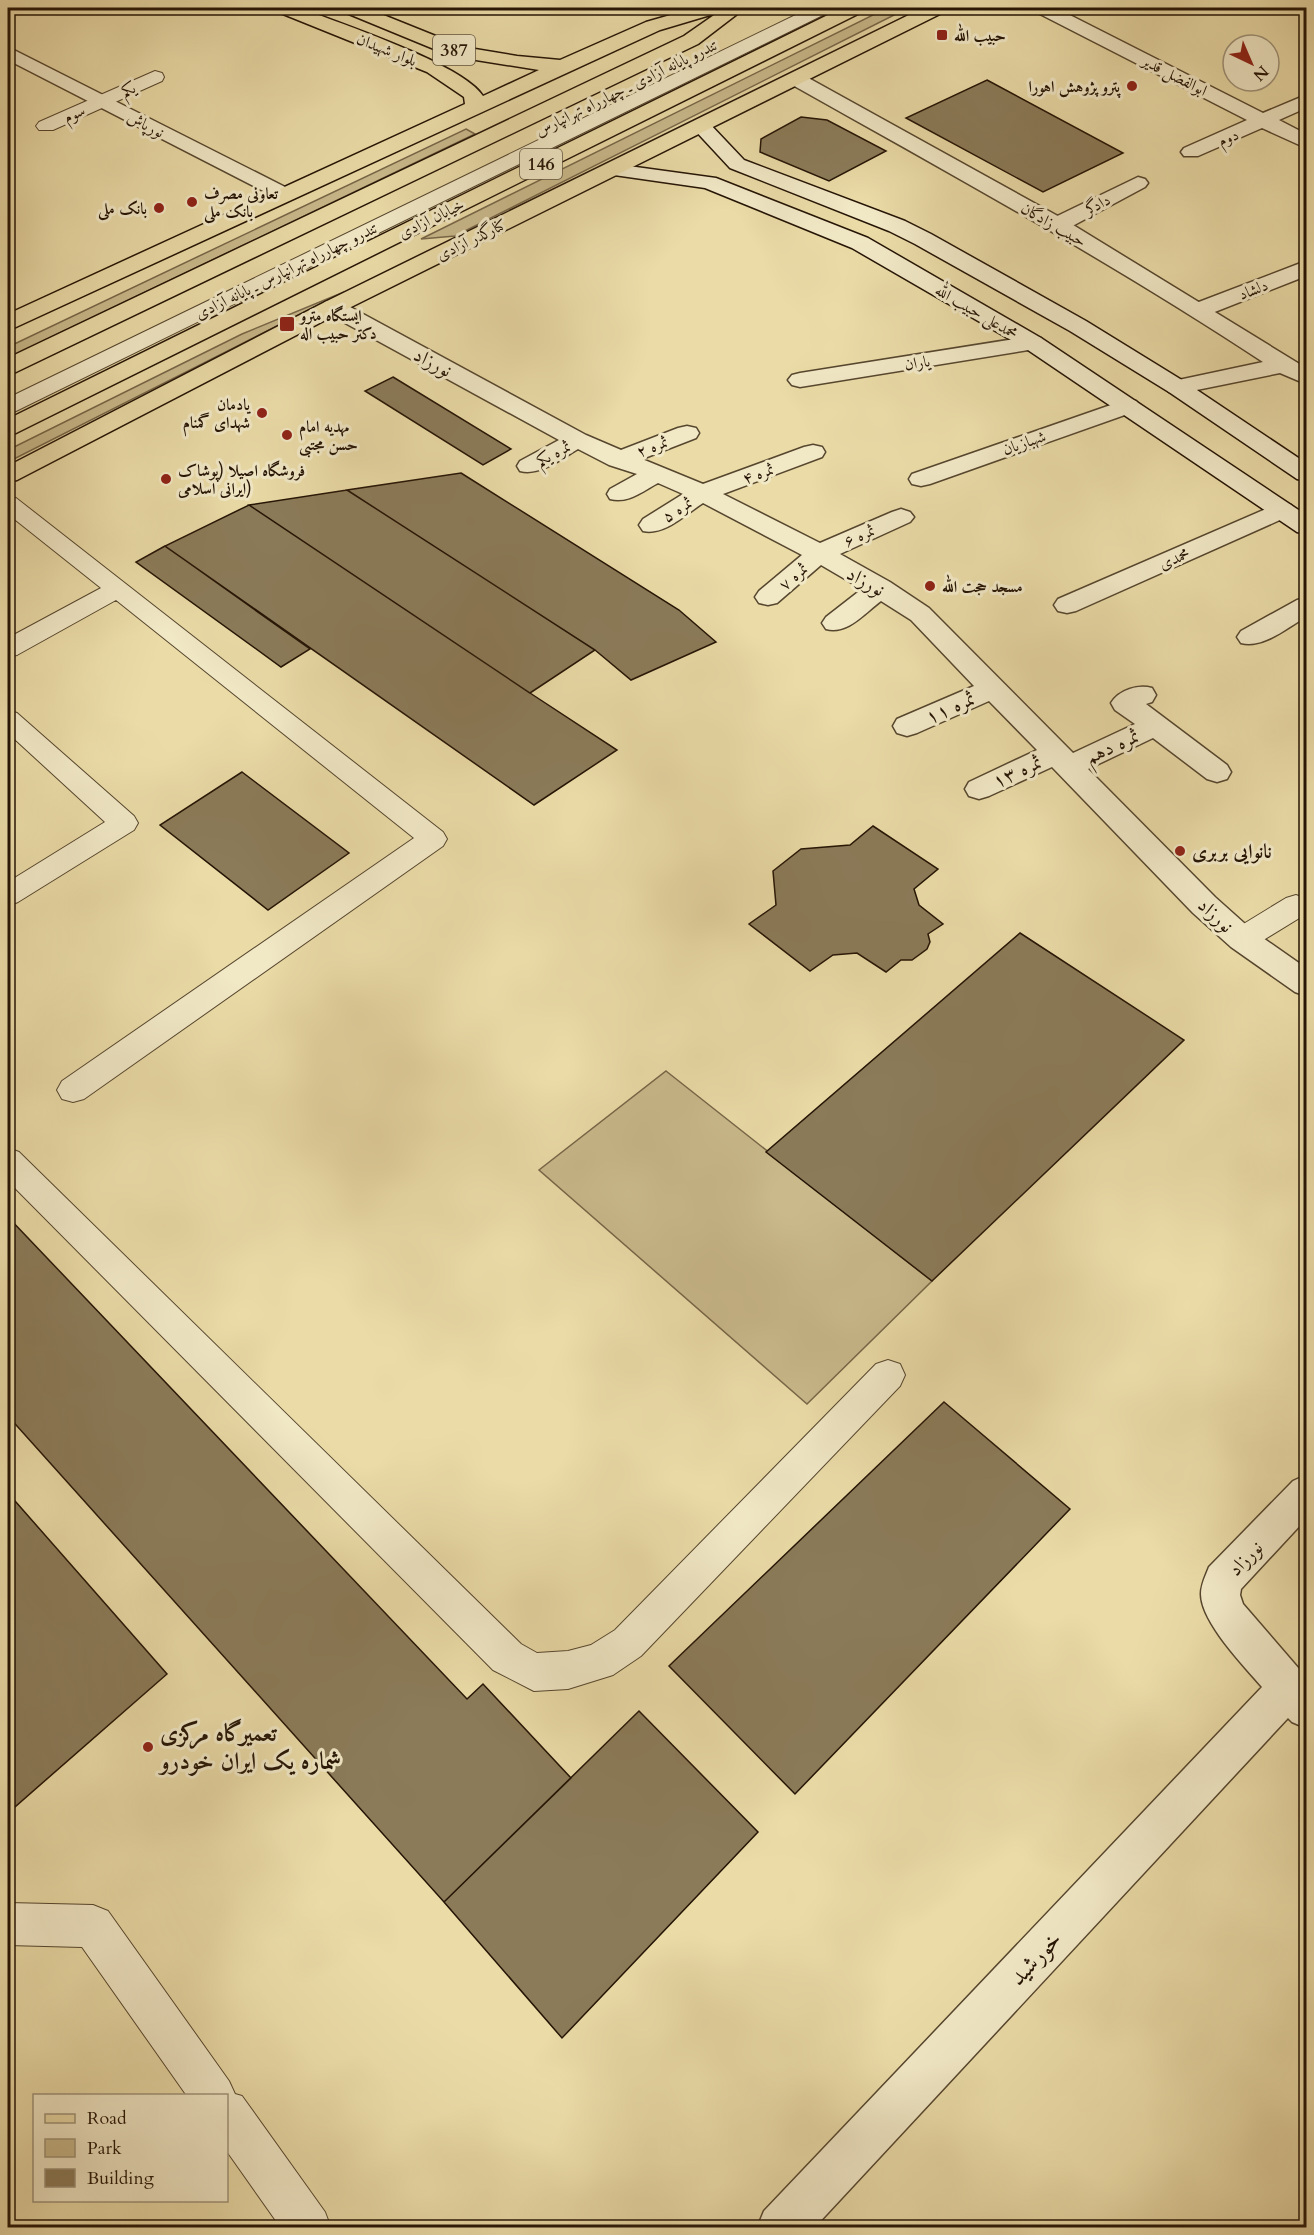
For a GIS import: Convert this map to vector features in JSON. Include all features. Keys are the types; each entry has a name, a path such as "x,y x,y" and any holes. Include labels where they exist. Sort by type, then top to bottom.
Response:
{"main road":[{"name":"بلوار شهیدان","path":"285,8 434,68 473,95 476,106"},
{"name":"بلوار شهیدان","path":"351,8 458,52 517,62 563,66"},
{"path":"8,322 563,66 654,26 713,8"},
{"name":"146","path":"8,367 691,39 736,8"},
{"name":"خیابان آزادی","path":"8,428 855,8"},
{"name":"کنارگذر آزادی","path":"8,475 482,233 614,170 937,8"},
{"path":"434,68 462,66 468,60 458,52"},
{"path":"227,320 482,233"}],"street":[{"name":"ابوالفضل قدیر","path":"1043,8 1306,142"},
{"name":"نورپاش","path":"8,53 284,195"},
{"name":"حبیب زادگان","path":"796,79 1057,225 1306,377"},
{"path":"1264,121 1306,101"},
{"name":"دوم","path":"1191,152 1264,121"},
{"name":"محمدعلی حبیب الله","path":"701,126 737,164 897,226 1078,327 1177,387 1306,474"},
{"path":"709,182 689,170 692,159 737,164"},
{"name":"محمدعلی حبیب الله","path":"614,170 709,182 860,243 1034,343 1306,526"},
{"name":"دادگر","path":"1057,225 1138,183"},
{"name":"دلشاد","path":"1199,310 1306,268"},
{"name":"نورزاد","path":"333,308 577,440 618,460 702,493 881,588 920,614 1204,905 1242,939 1306,984"},
{"name":"یاران","path":"800,380 1034,343 1078,327"},
{"path":"1177,387 1283,365"},
{"name":"شهبازیان","path":"921,478 1128,406"},
{"name":"ثمره ۲","path":"618,460 687,433"},
{"name":"ثمره یکم","path":"530,466 577,440"},
{"name":"ثمره ۴","path":"702,493 813,452"},
{"path":"619,494 656,474"},
{"name":"ثمره ۵","path":"652,525 702,493"},
{"name":"محمدی","path":"1067,605 1282,510"},
{"name":"ثمره ۶","path":"818,554 901,517"},
{"name":"ثمره ۷","path":"768,597 818,554"},
{"path":"835,623 881,588"},
{"path":"1250,637 1306,606"},
{"name":"ثمره ۱۱","path":"907,726 992,688"},
{"name":"ثمره دهم","path":"1142,695 1125,703 1217,772"},
{"name":"ثمره دهم","path":"1063,760 1155,726"},
{"name":"ثمره ۱۳","path":"979,789 1063,760"},
{"name":"نورزاد","path":"1298,1698 1228,1616 1220,1595 1223,1580 1306,1493"},
{"name":"خورشید","path":"781,2228 1298,1698"}],"lane":[{"name":"تندرو پایانه آزادی ـ چهارراه تهرانپارس","path":"8,386 792,8"},
{"name":"تندرو چهارراه تهرانپارس ـ پایانه آزادی","path":"8,406 823,8"},
{"name":"یکم","path":"102,101 155,77"},
{"name":"سوم","path":"46,126 102,101"},
{"path":"8,503 433,839 73,1090"},
{"path":"8,649 118,589"},
{"path":"8,718 124,823 8,895"},
{"path":"1242,939 1296,906"},
{"path":"8,1161 507,1657 534,1672 568,1670 599,1662 628,1643 888,1375"},
{"path":"8,1924 93,1926 213,2094"},
{"path":"228,2115 309,2228"}],"green space":[{"path":"887,8 908,8 455,236 421,239"},
{"path":"466,129 475,134 8,358 8,347"},
{"path":"344,292 8,462 8,450 242,334"},
{"path":"666,1071 932,1281 807,1404 539,1170"}],"building":[{"path":"987,80 1123,153 1043,192 906,118"},
{"path":"801,117 827,120 886,151 829,181 760,152 761,139"},
{"path":"393,377 511,449 483,465 365,391"},
{"path":"461,473 679,610 716,642 631,680 595,650 347,490"},
{"path":"347,490 595,650 530,693 249,505"},
{"path":"249,505 617,750 534,805 165,546"},
{"path":"165,546 310,649 281,667 136,562"},
{"path":"242,772 349,853 268,910 160,825"},
{"path":"873,826 938,869 914,889 919,905 943,924 928,934 930,942 927,949 912,960 901,960 886,972 857,953 833,955 810,971 749,924 776,905 773,871 801,849 850,845"},
{"path":"1020,933 1184,1040 932,1281 766,1152"},
{"path":"8,1217 467,1699 483,1684 571,1778 444,1902 8,1416"},
{"path":"944,1402 1070,1509 795,1794 669,1666"},
{"path":"8,1493 167,1674 8,1813"},
{"path":"639,1711 758,1832 562,2038 444,1902"}],"place":[{"name":"حبیب الله","path":"942,35"},
{"name":"پترو پژوهش اهورا","path":"1132,86"},
{"name":"تعاونی مصرف بانک ملی","path":"192,202"},
{"name":"بانک ملی","path":"159,208"},
{"name":"ایستگاه مترو دکتر حبیب اله","path":"287,324"},
{"name":"یادمان شهدای گمنام","path":"262,413"},
{"name":"مهدیه امام حسن مجتبی","path":"287,435"},
{"name":"فروشگاه اصیلا (پوشاک ایرانی اسلامی)","path":"166,479"},
{"name":"مسجد حجت الله","path":"930,586"},
{"name":"نانوایی بربری","path":"1180,851"},
{"name":"تعمیرگاه مرکزی شماره یک ایران خودرو","path":"148,1747"}]}
